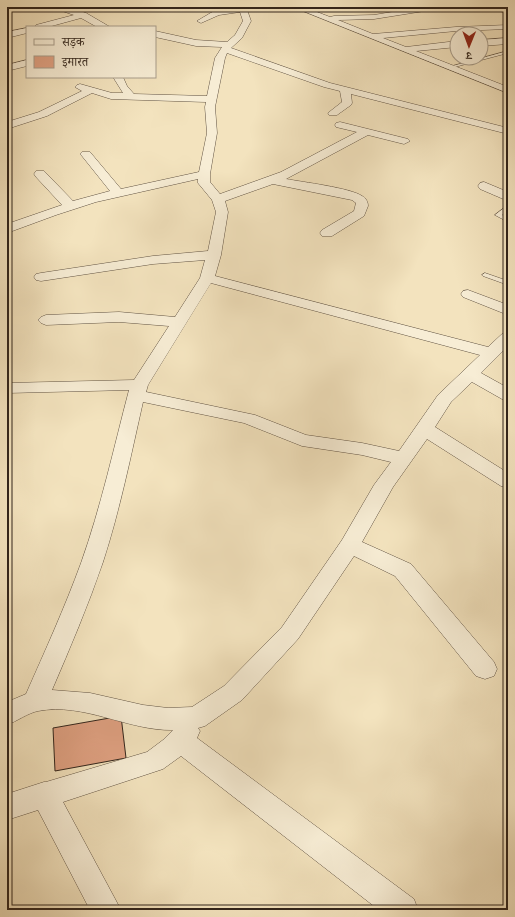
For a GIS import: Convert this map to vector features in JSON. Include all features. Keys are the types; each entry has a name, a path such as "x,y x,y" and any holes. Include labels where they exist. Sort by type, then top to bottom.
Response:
{"street":[{"path":"7,10 29,7"},
{"path":"64,7 67,11 83,15 95,23 103,26"},
{"path":"298,7 320,17 508,90"},
{"path":"320,17 362,18 408,9 438,7"},
{"path":"35,702 67,628 92,562 104,522 138,390 207,278 214,255 222,212 218,199 204,183 204,174 212,133 209,116 220,58 239,36 247,21 242,8 217,13 201,21"},
{"path":"495,8 508,10"},
{"path":"408,9 430,17"},
{"path":"43,26 83,15"},
{"path":"442,21 449,27"},
{"path":"489,28 508,27"},
{"path":"7,35 26,30"},
{"path":"371,36 449,31"},
{"path":"18,33 26,37"},
{"path":"156,34 228,47 308,79 345,90 508,130"},
{"path":"489,42 508,41"},
{"path":"406,50 449,45"},
{"path":"7,68 26,63"},
{"path":"118,78 123,87 132,97"},
{"path":"493,84 508,80"},
{"path":"80,87 106,95 212,99"},
{"path":"7,126 43,114 91,90"},
{"path":"333,113 346,103 345,90"},
{"path":"340,125 404,141"},
{"path":"218,199 273,180 298,169 368,131"},
{"path":"86,154 118,193"},
{"path":"40,174 70,206"},
{"path":"7,229 70,206 118,193 204,174"},
{"path":"273,180 350,195 362,201 361,210 359,213 327,233"},
{"path":"484,186 508,197"},
{"path":"41,277 152,260 214,255"},
{"path":"207,278 492,353"},
{"path":"468,294 508,310"},
{"path":"46,320 119,317 179,322"},
{"path":"7,807 44,794 154,761 168,753 181,741 196,718 233,693 290,632 350,545 384,485 402,458 425,429 434,412 444,399 508,337"},
{"path":"470,374 508,395"},
{"path":"7,388 138,390 249,419 302,440 362,449 402,458"},
{"path":"425,429 508,482"},
{"path":"350,545 403,570 485,669"},
{"path":"7,714 35,702 63,700 83,702 162,718 196,718"},
{"path":"181,741 403,910"},
{"path":"44,794 106,910"}],"lane":[{"path":"451,67 508,52"},
{"path":"508,207 498,215 508,220"},
{"path":"485,275 508,283"}],"building":[{"path":"121,716 126,758 55,771 53,728"}]}
